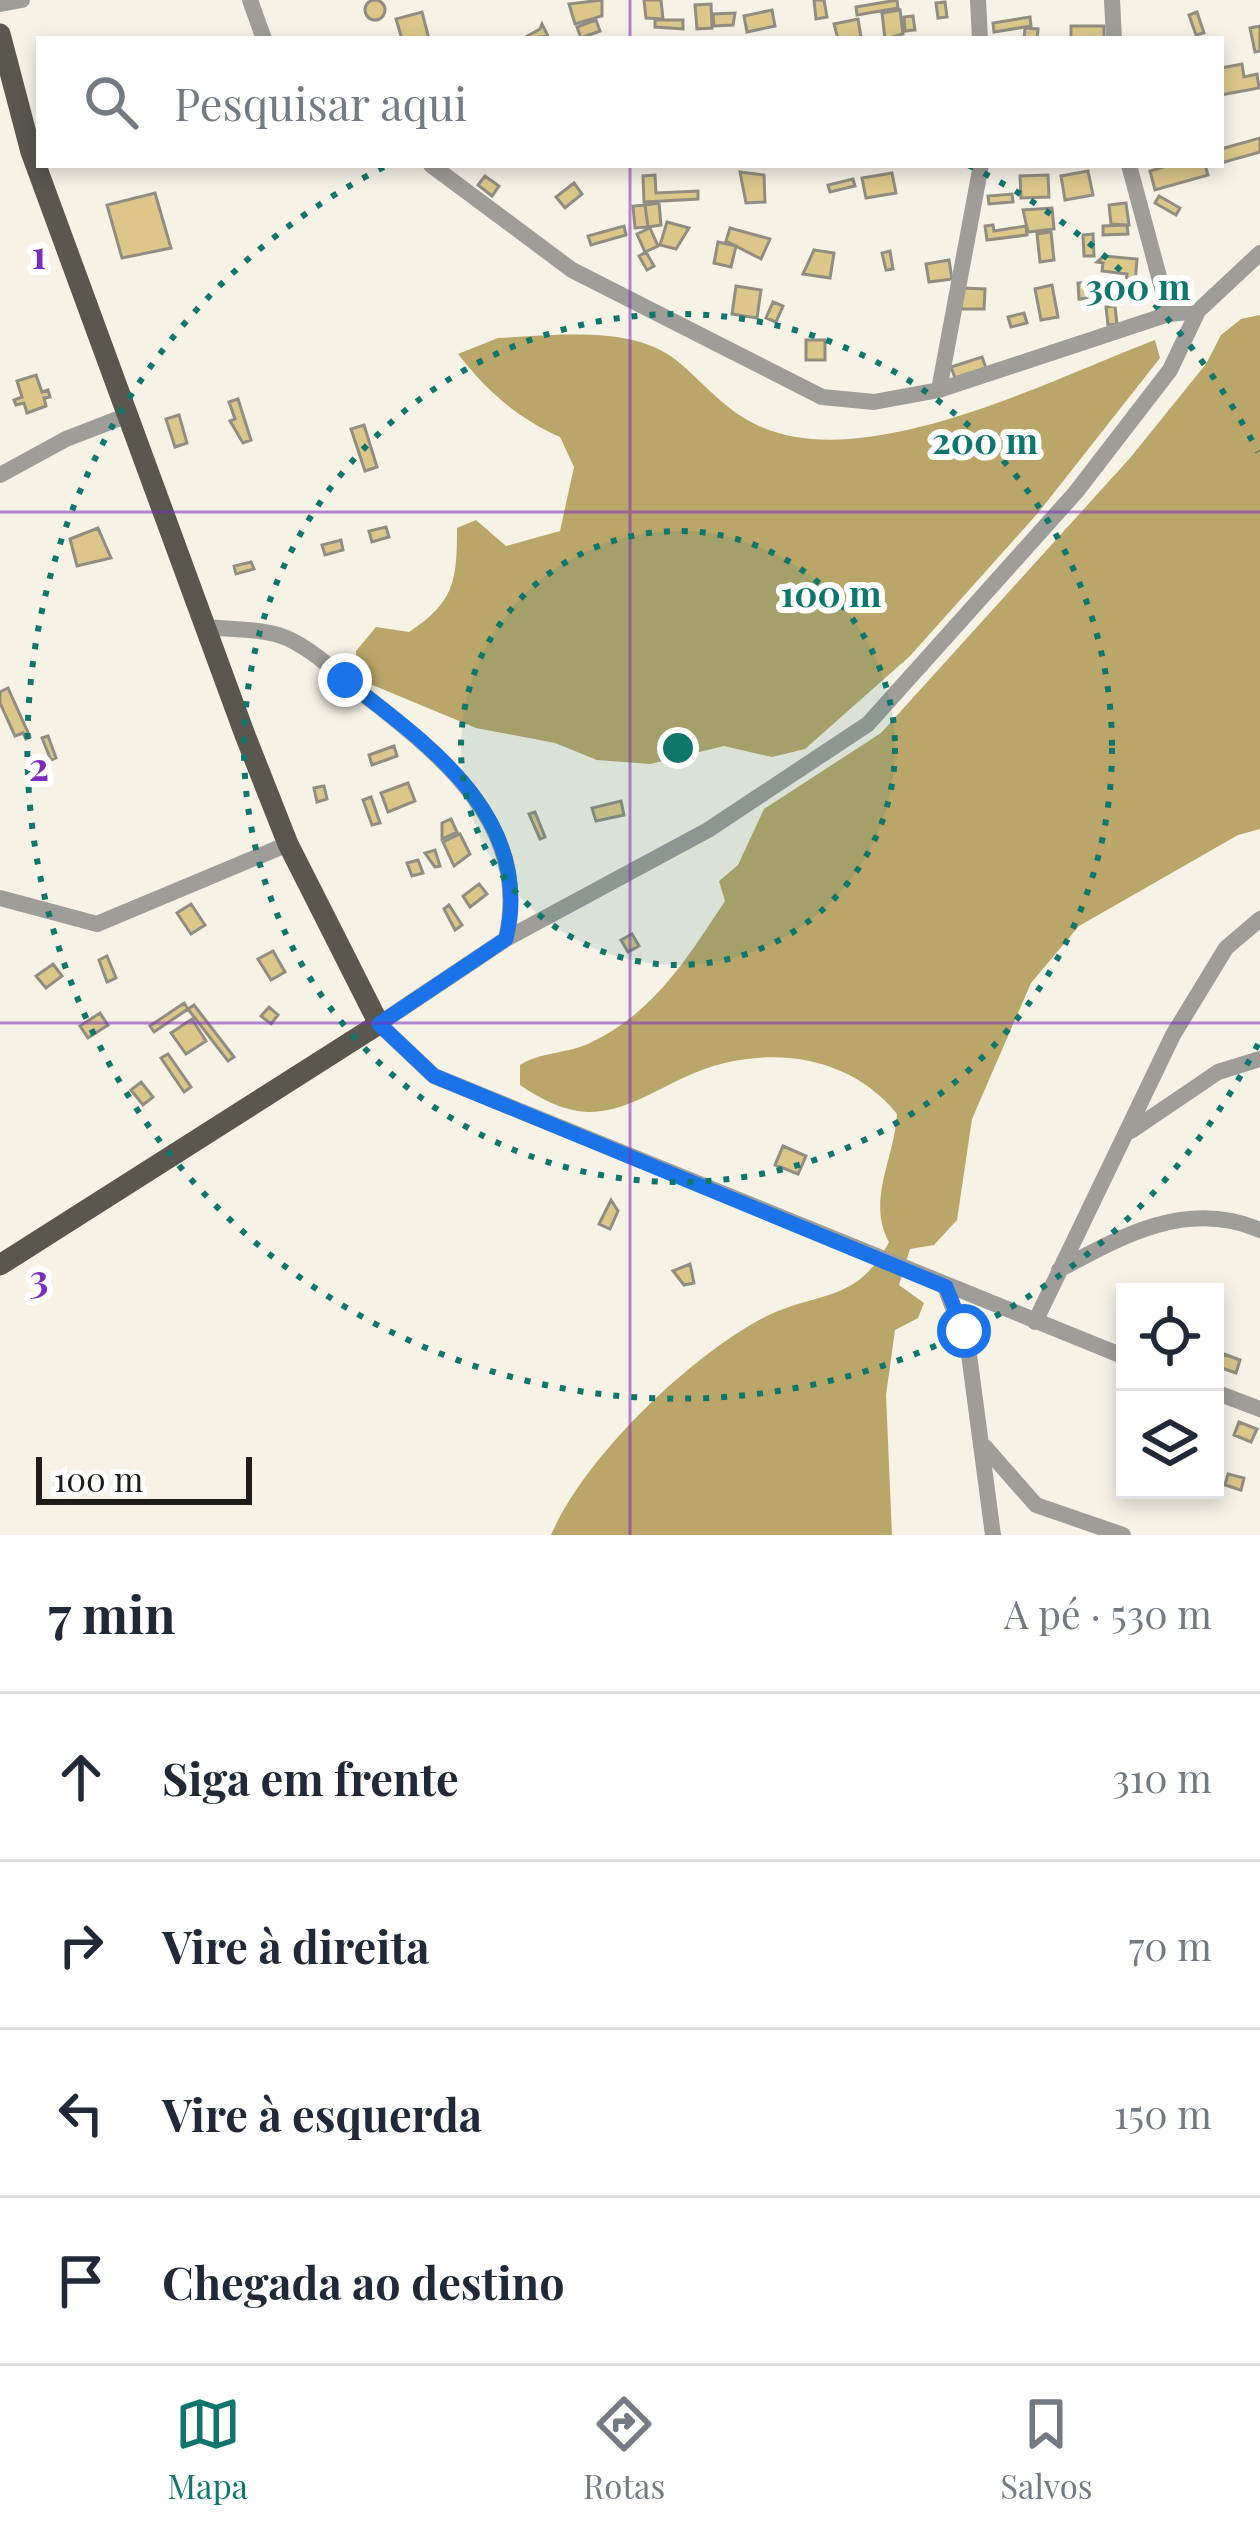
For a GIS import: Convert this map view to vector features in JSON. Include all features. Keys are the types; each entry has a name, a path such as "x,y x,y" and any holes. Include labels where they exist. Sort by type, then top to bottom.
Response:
{"main road":[{"path":"0,34 6,89 288,844 379,1024 0,1265"}],"street":[{"path":"0,4 22,0"},
{"path":"250,0 263,36"},
{"path":"978,0 980,36"},
{"path":"1112,0 1114,36"},
{"path":"435,168 572,271 622,299 684,323 785,381 823,397 874,402 939,390 1169,314 1198,311"},
{"path":"939,390 980,168"},
{"path":"1130,168 1169,314"},
{"path":"1116,1354 434,1076 379,1024 506,939 707,830 868,724 1076,492 1170,370 1198,311 1260,253"},
{"path":"0,475 66,439 128,415"},
{"path":"207,627 291,640 416,731 451,765 508,858 514,909 506,939"},
{"path":"0,898 97,924 288,844"},
{"path":"1035,1322 1208,974 1226,948 1260,919"},
{"path":"1127,1134 1218,1072 1258,1062"},
{"path":"1058,1271 1120,1237 1171,1220 1216,1215 1260,1230"},
{"path":"946,1287 968,1347 993,1535"},
{"path":"1224,1395 1260,1409"},
{"path":"981,1442 1036,1504 1123,1535"}],"shaded area":[{"path":"1260,315 1260,829 1238,835 1079,926 1031,983 972,1119 957,1220 934,1245 910,1249 899,1285 924,1303 918,1318 895,1330 886,1395 892,1535 551,1535 588,1474 671,1384 761,1319 848,1287 876,1262 889,1242 880,1211 881,1195 897,1114 852,1077 798,1059 769,1057 712,1066 627,1105 589,1112 553,1103 520,1085 520,1065 590,1043 651,1000 725,901 719,881 738,865 764,809 881,733 1130,458 1206,364 1221,335 1241,319"},
{"path":"590,335 637,341 676,360 753,423 797,437 846,439 900,432 955,417 1155,340 1160,358 1038,513 910,656 805,749 772,757 724,746 650,764 597,760 555,743 476,728 358,679 356,651 376,627 409,632 444,600 454,576 457,528 476,520 506,546 560,531 574,467 560,437 503,402 458,354 498,338"}],"building":[{"path":"375,0 385,10 375,20 365,10"},
{"path":"602,0 602,16 575,24 569,4"},
{"path":"644,0 661,0 663,19 646,18"},
{"path":"814,0 824,0 827,17 816,19"},
{"path":"897,0 898,8 857,15 856,7"},
{"path":"945,2 947,17 938,18 936,3"},
{"path":"711,4 712,28 697,29 695,5"},
{"path":"772,10 775,26 747,32 744,16"},
{"path":"900,10 903,34 885,36 882,13"},
{"path":"422,12 428,36 401,36 396,19"},
{"path":"1197,12 1204,33 1196,35 1189,15"},
{"path":"735,13 733,25 714,26 713,14"},
{"path":"913,16 915,30 905,31 904,17"},
{"path":"1030,17 1031,26 994,32 993,23"},
{"path":"858,19 861,36 837,36 834,24"},
{"path":"596,20 600,31 580,36 577,27"},
{"path":"655,20 683,20 683,29 655,27"},
{"path":"542,24 548,36 527,36"},
{"path":"1071,26 1104,26 1104,36 1071,36"},
{"path":"1260,26 1260,51 1255,52 1250,28"},
{"path":"1025,28 1038,29 1037,36 1024,36"},
{"path":"1242,64 1244,77 1257,74 1259,88 1224,94 1224,67"},
{"path":"1260,138 1260,152 1224,162 1224,148"},
{"path":"1206,168 1208,175 1155,190 1150,171"},
{"path":"1088,171 1093,195 1065,200 1061,176"},
{"path":"740,172 764,175 765,202 746,203"},
{"path":"892,173 896,193 866,198 862,178"},
{"path":"655,175 656,193 698,191 698,199 644,202 643,176"},
{"path":"1048,175 1049,197 1021,198 1020,176"},
{"path":"485,176 499,186 492,196 478,185"},
{"path":"853,179 855,186 830,192 828,185"},
{"path":"574,183 582,194 565,208 556,197"},
{"path":"155,193 171,248 122,258 107,205"},
{"path":"1012,194 1013,202 989,204 988,196"},
{"path":"1159,196 1180,208 1176,215 1155,203"},
{"path":"659,203 661,225 648,227 645,205"},
{"path":"1126,203 1129,225 1111,224 1109,205"},
{"path":"645,205 648,227 635,228 633,206"},
{"path":"1052,208 1054,229 1028,232 1023,210"},
{"path":"667,222 689,228 676,249 660,245"},
{"path":"993,225 994,231 1026,226 1027,235 987,240 985,226"},
{"path":"1127,225 1128,234 1103,235 1103,226"},
{"path":"624,226 626,235 591,245 588,236"},
{"path":"650,228 658,246 645,252 637,234"},
{"path":"730,228 770,239 761,259 726,241"},
{"path":"1051,232 1054,260 1040,262 1037,234"},
{"path":"1093,234 1094,256 1084,256 1083,235"},
{"path":"718,242 736,246 731,267 714,263"},
{"path":"814,250 834,253 830,278 803,274"},
{"path":"890,251 893,269 886,270 882,253"},
{"path":"646,252 654,266 647,270 639,256"},
{"path":"1104,256 1137,259 1135,283 1126,282 1127,274 1102,271 1103,263 1097,262"},
{"path":"949,260 952,279 929,282 926,264"},
{"path":"1100,281 1101,297 1079,299 1078,283"},
{"path":"1112,284 1137,288 1135,298 1111,294"},
{"path":"1052,285 1058,317 1041,320 1035,289"},
{"path":"736,286 761,290 757,318 732,314"},
{"path":"962,288 985,289 984,309 961,309"},
{"path":"773,302 783,306 776,322 766,318"},
{"path":"1115,306 1117,324 1108,325 1106,307"},
{"path":"1024,313 1027,323 1011,327 1008,317"},
{"path":"806,340 825,340 825,360 806,360"},
{"path":"982,357 986,368 955,378 951,367"},
{"path":"36,375 42,392 48,390 50,397 44,398 46,406 27,413 24,403 16,405 14,400 22,397 17,381"},
{"path":"238,399 251,440 243,443 230,421 235,419 229,402"},
{"path":"179,415 187,443 175,447 166,419"},
{"path":"364,425 377,467 365,471 351,429"},
{"path":"386,527 389,537 372,542 369,531"},
{"path":"98,528 111,558 77,566 70,539"},
{"path":"341,540 343,550 325,555 322,545"},
{"path":"251,562 254,569 236,574 234,566"},
{"path":"8,688 30,737 26,739 23,733 15,736 0,703 0,692"},
{"path":"48,736 56,758 51,760 42,738"},
{"path":"394,746 397,756 372,765 369,755"},
{"path":"408,783 415,801 388,812 381,793"},
{"path":"324,786 327,799 317,802 314,788"},
{"path":"371,797 380,823 372,825 363,800"},
{"path":"621,801 624,815 596,821 592,808"},
{"path":"535,812 545,837 540,839 529,814"},
{"path":"451,819 457,832 442,839 442,823"},
{"path":"460,834 470,854 454,866 443,842"},
{"path":"435,850 440,866 435,867 425,853"},
{"path":"418,860 423,873 412,876 407,863"},
{"path":"479,884 487,894 470,907 463,896"},
{"path":"191,904 205,925 191,934 177,913"},
{"path":"449,905 462,925 455,930 444,909"},
{"path":"632,934 639,946 628,952 621,940"},
{"path":"273,951 285,972 271,980 258,959"},
{"path":"107,956 116,978 107,982 99,960"},
{"path":"53,964 62,976 46,988 36,976"},
{"path":"184,1003 188,1009 154,1032 150,1026"},
{"path":"194,1005 234,1057 228,1061 188,1009"},
{"path":"269,1007 278,1015 271,1024 261,1016"},
{"path":"100,1013 108,1025 88,1038 80,1026"},
{"path":"192,1019 206,1041 186,1054 171,1033"},
{"path":"168,1054 191,1087 184,1092 161,1058"},
{"path":"141,1082 153,1097 143,1105 131,1090"},
{"path":"783,1146 806,1156 798,1174 775,1165"},
{"path":"611,1200 618,1211 610,1229 599,1224"},
{"path":"690,1264 694,1283 684,1285 673,1271"},
{"path":"1224,1354 1240,1360 1236,1373 1224,1369"},
{"path":"1239,1422 1257,1429 1251,1442 1234,1435"},
{"path":"1228,1474 1244,1478 1241,1490 1225,1485"}],"route":[{"path":"345,680 416,731 451,765 477,799 508,858 514,909 506,939 379,1024 404,1053 434,1076 946,1287 964,1331"}]}
